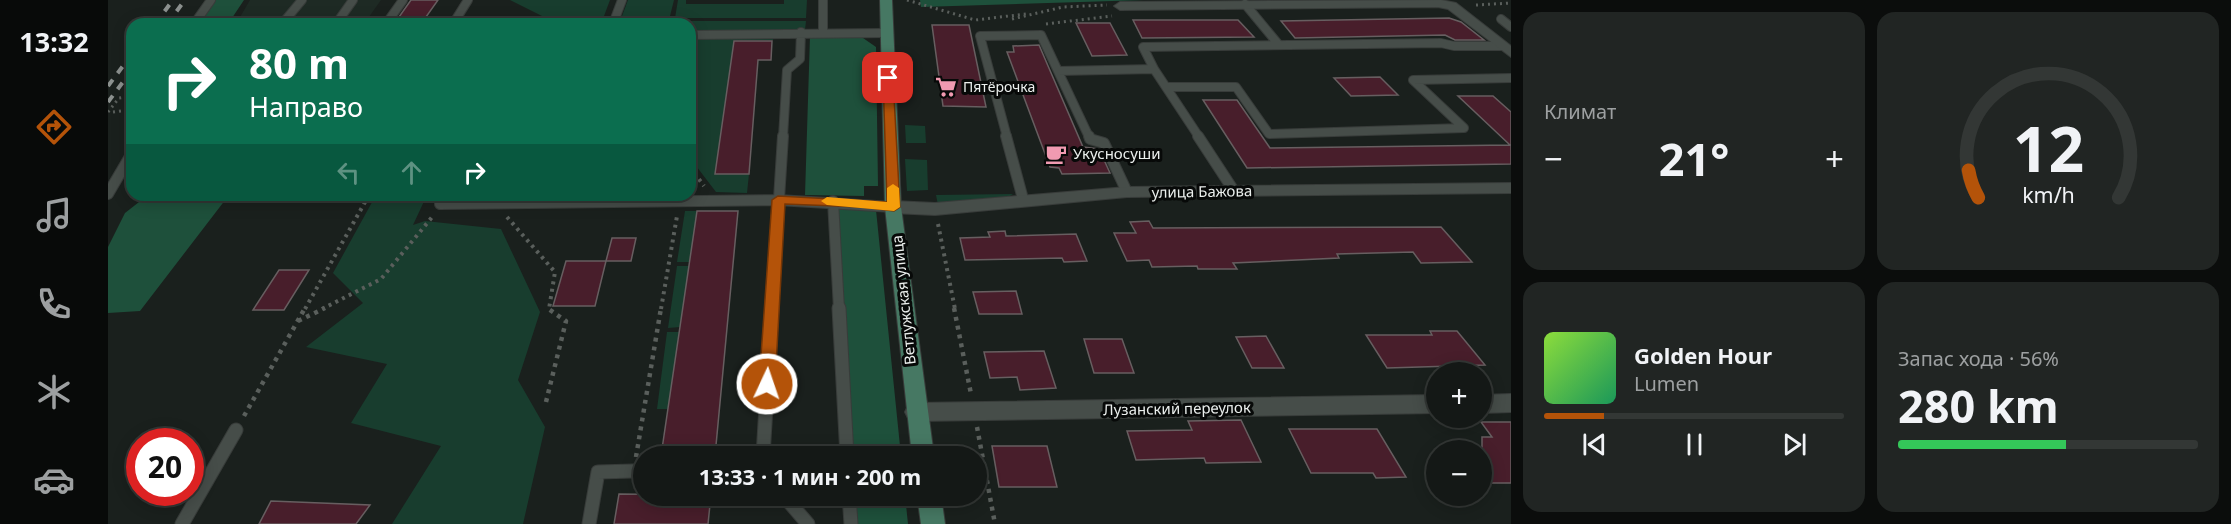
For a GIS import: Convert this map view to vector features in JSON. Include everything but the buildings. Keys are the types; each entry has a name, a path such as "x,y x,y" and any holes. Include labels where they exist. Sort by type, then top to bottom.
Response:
{"main road":[{"name":"Ветлужская улица","path":"886,0 894,207 921,446"},
{"path":"930,506 933,524"}],"street":[{"path":"1120,6 1438,3 1452,6 1507,50"},
{"name":"улица Бажова","path":"894,207 935,209 1126,192 1511,188"},
{"path":"1492,404 1511,403"},
{"name":"Лузанский переулок","path":"916,412 974,413 1426,404"}],"lane":[{"path":"198,18 211,0"},
{"path":"287,18 302,0"},
{"path":"340,18 353,0"},
{"path":"390,18 403,0"},
{"path":"457,18 468,0"},
{"path":"616,18 622,0"},
{"path":"823,0 823,32"},
{"path":"1245,4 1279,45"},
{"path":"1511,19 1501,19 1511,27"},
{"path":"764,446 787,70 800,59 801,32"},
{"path":"696,34 886,33"},
{"path":"1023,200 1010,159 980,36 1041,35 1090,139 1104,143 1126,192"},
{"path":"1234,191 1154,69 1143,47 1442,43 1507,50"},
{"path":"1058,71 1154,69"},
{"path":"1166,87 1236,87 1269,134 1292,134 1464,128 1413,80 1511,78"},
{"path":"108,194 126,163"},
{"path":"460,201 495,203 547,201"},
{"path":"696,201 833,201 894,207"},
{"path":"833,201 846,446"},
{"path":"182,524 236,430"},
{"path":"589,524 598,472 633,471"},
{"path":"792,506 808,524"},
{"path":"850,506 851,524"}],"path":[{"path":"907,0 975,20 1063,7 1120,6"},
{"path":"1452,6 1511,3"},
{"path":"975,23 1016,19 1030,13"},
{"path":"110,112 119,98 126,97"},
{"path":"110,112 126,110"},
{"path":"236,430 366,201"},
{"path":"297,321 381,279 424,230 441,201"},
{"path":"637,446 680,201"},
{"path":"495,203 555,272 547,308 566,321 546,402"},
{"path":"935,209 995,524"}],"shaded area":[{"path":"250,0 381,0 368,18 240,18"}],"green space":[{"path":"208,0 244,0 232,18 194,18"},
{"path":"510,0 610,0 603,18 546,18"},
{"path":"628,0 674,0 670,18 621,18"},
{"path":"678,0 686,0 686,4 784,4 784,0 807,0 806,18 675,18"},
{"path":"920,0 1145,0 921,7"},
{"path":"696,21 806,21 805,30 696,31"},
{"path":"774,35 773,40 734,40 715,173 749,174 747,193 716,192 696,166 696,37"},
{"path":"849,35 863,38 876,47 878,186 864,186 864,196 805,195 810,36"},
{"path":"905,125 925,126 926,143 906,143"},
{"path":"905,159 927,160 928,190 907,191"},
{"path":"1013,194 1008,197 938,205 936,195"},
{"path":"140,201 224,201 140,311 108,313 108,247 125,213"},
{"path":"373,201 424,201 413,225 425,221 501,229 540,312 518,380 545,427 523,524 392,524 441,446 351,423 387,364 306,347 363,303 333,273"},
{"path":"838,210 876,210 900,446 851,446"},
{"path":"685,211 697,211 690,262 677,262"},
{"path":"677,266 689,266 680,327 668,328"},
{"path":"667,332 679,332 668,409 657,409"},
{"path":"855,506 906,506 908,524 856,524"}],"railway":[{"path":"160,18 173,0"},
{"path":"172,18 185,0"},
{"path":"108,86 126,62"},
{"path":"108,102 126,78"}],"slow traffic":[{"path":"827,201 894,207 893,188"}],"place":[{"name":"Пятёрочка","path":"946,87"},
{"name":"Укусносуши","path":"1056,154"}],"route":[{"path":"767,384 778,200 833,201 894,207 888,78"}]}
